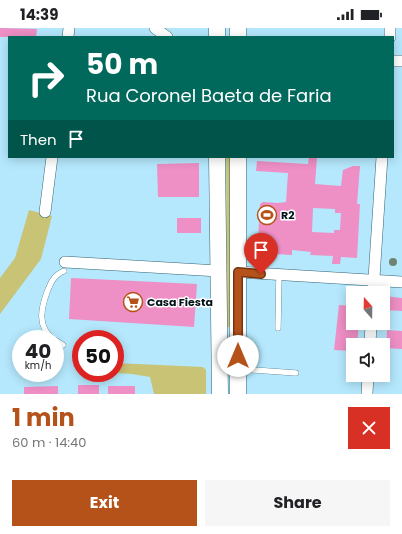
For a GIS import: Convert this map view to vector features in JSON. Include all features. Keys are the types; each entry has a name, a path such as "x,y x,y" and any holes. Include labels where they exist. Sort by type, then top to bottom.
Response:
{"main road":[{"path":"218,158 220,394"},
{"path":"238,158 238,394"}],"street":[{"path":"155,28 166,36"},
{"path":"45,212 52,158"},
{"path":"374,286 382,158"},
{"path":"64,266 219,271"},
{"path":"238,272 402,282"},
{"path":"367,394 368,382"}],"lane":[{"path":"47,330 42,322 42,307 51,282 64,266"},
{"path":"278,328 279,275"},
{"path":"238,369 296,373"}],"shaded area":[{"path":"226,158 232,158 234,327 227,327"},
{"path":"29,210 52,216 41,259 0,314 0,278 15,258"},
{"path":"124,363 203,367 206,370 206,394 154,394 150,377 124,374"}],"building":[{"path":"0,28 37,29 36,36 0,37"},
{"path":"309,158 317,158 315,184 341,186 343,170 353,166 360,166 357,204 360,204 357,258 341,257 340,264 332,264 333,256 310,255 311,252 292,250 292,255 258,253 260,204 263,202 286,202 288,173 256,171 257,161 308,164","holes":["313,208 335,209 335,213 341,213 340,230 334,230 334,233 312,232"]},
{"path":"199,163 199,197 158,197 157,164"},
{"path":"177,218 201,218 201,233 177,233"},
{"name":"Casa Fiesta","path":"71,278 197,284 194,327 69,319"},
{"path":"390,297 402,298 402,311 390,310"},
{"path":"339,305 346,306 346,330 358,330 358,338 346,338 346,351 334,350"},
{"path":"387,330 402,331 402,349 390,348 390,338 387,338"},
{"path":"78,385 99,385 99,394 78,394"},
{"path":"58,386 58,394 24,394 24,387"},
{"path":"108,386 135,386 135,394 108,394"}],"place":[{"name":"R2","path":"267,215"},
{"name":"Casa Fiesta","path":"133,302"}],"route":[{"path":"238,356 238,272 261,274"}]}
